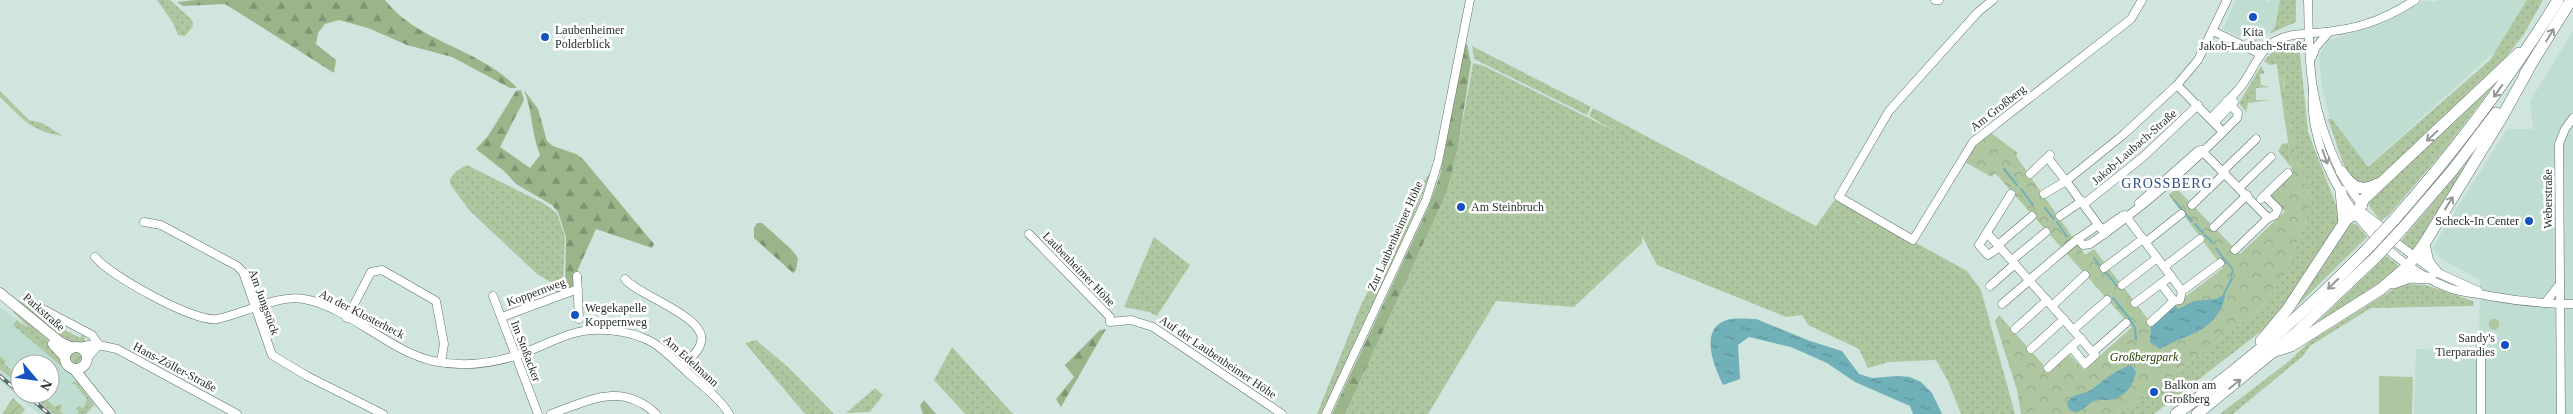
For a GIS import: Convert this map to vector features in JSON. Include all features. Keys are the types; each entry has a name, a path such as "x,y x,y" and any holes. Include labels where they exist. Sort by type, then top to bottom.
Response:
{"highway":[{"path":"2399,224 2466,135 2536,36 2558,0"},
{"path":"2275,351 2290,346 2380,289 2411,262 2502,117 2571,0"},
{"path":"2237,368 2287,310 2344,223 2384,180 2536,36"},
{"path":"2197,414 2275,351 2372,253 2471,147 2528,70"},
{"path":"2341,171 2350,183 2359,188 2370,188 2384,180"},
{"path":"2341,191 2344,223"},
{"path":"2358,209 2378,226"},
{"path":"2380,289 2407,278 2432,275 2424,244"},
{"path":"2176,414 2237,368 2372,253"}],"main road":[{"name":"Parkstraße","path":"0,295 60,342 75,348"},
{"name":"Parkstraße","path":"0,295 60,349 67,364 82,364"},
{"path":"65,357 75,348 85,352 82,364 111,414"}],"street":[{"name":"Zur Laubenheimer Höhe","path":"1326,414 1426,200 1438,162 1470,0"},
{"name":"Am Großberg","path":"1992,0 1978,12 1889,111 1839,197 1913,240 1974,142 2131,19 2142,0"},
{"name":"Jakob-Laubach-Straße","path":"2044,194 2066,181 2123,135 2177,85 2179,80 2198,60 2227,0"},
{"path":"2308,0 2313,89 2312,111 2317,132 2330,171 2341,191 2358,209"},
{"path":"2213,120 2248,83 2259,57 2282,38 2329,32 2371,23 2388,17 2415,0"},
{"path":"2213,31 2259,57"},
{"path":"2310,62 2316,47 2329,32"},
{"path":"2177,85 2222,130"},
{"path":"2313,89 2326,136 2346,184 2358,209 2382,244 2456,290 2545,303 2573,304"},
{"path":"2002,304 2079,241 2126,216 2165,184 2238,116 2229,103"},
{"name":"Jakob-Laubach-Straße","path":"2060,216 2083,202 2143,157 2198,105"},
{"name":"Weberstraße","path":"2560,414 2559,144 2565,129 2573,118"},
{"path":"2192,205 2256,139"},
{"path":"2202,151 2240,187 2268,218"},
{"path":"2030,174 2049,156 2102,230"},
{"path":"2240,187 2271,157"},
{"path":"2256,204 2288,173"},
{"path":"2011,194 1979,245 1988,255 2032,216"},
{"path":"2214,227 2248,196"},
{"path":"2236,250 2268,218 2275,215 2278,208 2265,196"},
{"path":"2104,268 2181,214"},
{"path":"2126,216 2182,291"},
{"name":"Am Jungstück","path":"144,222 161,225 237,266 243,272 272,355 307,376 383,414"},
{"path":"2378,226 2411,262"},
{"path":"2079,241 2087,246 2102,230"},
{"path":"1990,286 2046,232"},
{"path":"1988,233 2095,355 2085,364 2071,347"},
{"name":"Laubenheimer Höhe","path":"1029,234 1110,317 1110,322"},
{"path":"2164,267 2200,239"},
{"name":"An der Klosterheck","path":"95,257 104,268 120,278 197,317 216,319 286,299 300,298 317,303 409,351 441,362 476,364 516,356"},
{"path":"2122,285 2157,258"},
{"path":"2151,322 2174,301 2180,300 2182,291 2220,263"},
{"path":"347,318 372,272 382,270 436,301 444,344 441,362"},
{"path":"2015,330 2085,275"},
{"name":"Koppernweg","path":"577,276 579,319"},
{"path":"2135,303 2171,276"},
{"path":"625,279 636,289 659,299 697,329 702,338 701,344 682,366"},
{"path":"2160,284 2174,301"},
{"path":"2545,303 2560,284"},
{"name":"Koppernweg","path":"502,317 578,289"},
{"name":"Im Stoßacker","path":"493,296 538,414"},
{"path":"2073,330 2107,300"},
{"name":"Hans-Zöller-Straße","path":"35,305 92,335 99,345"},
{"path":"2031,349 2064,319"},
{"name":"Auf der Laubenheimer Höhe","path":"1110,322 1131,320 1153,327 1282,414"},
{"path":"2093,352 2126,323"},
{"name":"Am Edelmann","path":"516,356 576,332 611,330 639,336 654,343 682,366 729,414"},
{"path":"2048,368 2081,338"},
{"path":"2481,343 2482,414"},
{"name":"Hans-Zöller-Straße","path":"75,348 88,344 117,349 237,414"},
{"path":"82,364 99,345"},
{"path":"551,414 602,396 616,395 640,403 656,414"}],"shaded area":[{"name":"Kita Jakob-Laubach-Straße","path":"2236,0 2264,0 2269,2 2271,0 2280,0 2275,27 2255,44 2223,29"},
{"path":"2423,0 2435,2 2439,0 2535,0 2520,29 2367,167 2329,116 2322,87 2319,55 2329,40 2382,24"},
{"path":"2573,31 2573,414 2414,414 2416,349 2479,351 2480,280 2440,258 2432,248 2507,129 2533,129 2530,101"},
{"path":"0,307 56,354 10,354 10,389 0,381"},
{"path":"60,357 99,406 96,408 94,405 86,414 39,414 27,404 60,404"}],"green space":[{"path":"157,0 170,0 192,20 193,26 185,36 178,35 173,23"},
{"path":"196,0 385,0 398,14 414,26 487,64 517,88 510,88 452,57 407,45 368,28 339,20 325,24 318,33 316,44 336,60 334,73 225,4 183,6 177,2"},
{"path":"2280,0 2296,0 2296,22 2269,34 2275,27"},
{"path":"2527,0 2543,0 2524,34 2504,60 2380,179 2361,185 2350,176 2343,163 2328,119 2332,119 2368,167 2490,60"},
{"path":"2288,43 2299,44 2308,132 2341,218 2288,305 2264,329 2154,414 2117,414 2156,390 2155,388 2258,311 2282,281 2308,214 2311,200 2295,153 2283,89 2286,74 2279,81 2277,64 2270,65 2264,61 2274,50"},
{"path":"1467,44 1471,63 1458,147 1447,192 1345,414 1332,414 1428,208 1440,175 1464,46"},
{"path":"1472,46 1591,107 1587,115 1474,59"},
{"path":"1473,63 1484,66 1615,131 1589,116 1593,108 1816,226 1834,201 1838,200 1967,271 1981,290 2015,414 1961,414 1948,381 1936,360 1889,362 1868,368 1859,349 1808,325 1802,315 1786,317 1657,265 1642,236 1642,243 1574,307 1496,301 1428,414 1345,414 1447,192 1458,147"},
{"path":"2261,66 2265,73 2260,74 2261,85 2269,87 2256,88 2256,100 2270,100 2248,103 2246,112 2239,103"},
{"name":"Großbergpark","path":"2287,73 2283,85 2295,153 2311,200 2308,214 2282,281 2258,311 2155,388 2156,390 2117,414 2021,414 2017,390 1995,321 1999,315 2048,370 2068,353 2084,370 2132,327 1995,173 1992,177 1963,161 1972,148 1991,133 2018,153 2016,156 2085,255 2094,249 2151,323 2223,268 2169,195 2176,188 2240,254 2285,211 2268,194 2292,168 2279,81"},
{"path":"2502,74 2446,148 2389,215 2381,221 2369,206 2368,200"},
{"path":"521,90 524,100 500,147 530,168 540,155 524,90 538,109 547,141 553,146 576,154 583,159 654,244 652,248 596,229 575,276 576,285 557,294 554,291 565,284 566,237 558,212 552,205 516,184 504,171 476,149 488,136 516,91"},
{"path":"0,91 29,120 42,123 63,136 42,131 21,118 0,97"},
{"path":"2288,143 2292,168 2278,151 2282,144"},
{"path":"2472,157 2414,250 2412,250 2401,241"},
{"path":"467,165 543,203 557,213 565,237 563,284 557,286 537,274 470,211 450,184 450,179 456,171"},
{"path":"1432,170 1365,324 1321,414 1317,414 1361,305 1422,184"},
{"path":"757,223 762,223 791,249 798,258 796,270 793,273 754,238 754,228"},
{"path":"2349,223 2356,224 2367,237 2295,308"},
{"path":"1154,237 1190,265 1157,316 1149,312 1124,307"},
{"path":"2386,256 2397,264 2400,271 2313,326"},
{"path":"2406,281 2407,284 2426,285 2473,301 2474,306 2371,308 2310,346 2303,356 2233,414 2220,414 2288,362 2309,342"},
{"path":"15,299 49,316 46,322 52,326 63,324 67,326 65,330 80,338 83,334 86,343 67,344"},
{"path":"12,311 18,313 61,352 63,359 61,366 60,354 47,354 13,325 17,320 30,329"},
{"path":"2492,319 2496,319 2499,324 2498,328 2492,329 2489,326 2489,322"},
{"path":"1106,329 1061,407 1056,399 1074,377 1065,365 1100,330"},
{"path":"756,340 789,368 834,414 805,414 745,343"},
{"path":"952,347 1013,414 965,414 934,380"},
{"path":"76,351 81,353 83,358 81,363 76,365 71,363 69,358 71,353"},
{"path":"0,356 6,361 4,364 10,369 10,378 0,369"},
{"path":"2379,376 2413,377 2412,414 2379,414"},
{"path":"76,381 94,405 86,414 76,414 79,412 76,409 79,406 83,408 87,400 81,391 78,394 80,390 75,384 71,384"},
{"path":"875,388 883,395 870,412 846,413"},
{"path":"924,400 936,414 923,414 920,405"},
{"path":"2038,400 2042,407 2046,405 2051,414 2032,414 2035,411 2031,404"},
{"path":"10,402 10,404 20,404 25,409 22,414 2,414"},
{"path":"42,404 52,404 55,407 60,404 62,406 60,411 63,414 54,414"}],"water":[{"path":"2224,294 2225,297 2221,309 2208,325 2160,349 2150,342 2151,324 2175,305 2178,309 2194,301 2216,299"},
{"path":"1756,319 1810,341 1842,351 1859,374 1872,378 1910,377 1921,382 1932,393 1942,414 1913,414 1910,406 1855,382 1827,363 1791,347 1749,337 1738,345 1740,379 1723,385 1711,351 1712,333 1716,326 1724,321"},
{"path":"2131,365 2136,372 2135,378 2122,395 2112,399 2096,400 2076,412 2068,408 2067,402 2072,397 2091,390 2114,373"}],"waterway":[{"path":"2004,169 2017,185"},
{"path":"2021,189 2033,205"},
{"path":"2174,200 2182,210"},
{"path":"2045,208 2054,219"},
{"path":"2184,212 2192,221"},
{"path":"2057,222 2067,237"},
{"path":"2195,224 2203,233"},
{"path":"2205,235 2213,243"},
{"path":"2216,248 2224,259"},
{"path":"2094,258 2101,267"},
{"path":"2225,260 2233,270 2231,276"},
{"path":"2104,270 2116,285"},
{"path":"2224,294 2232,278"},
{"path":"2113,298 2130,319"},
{"path":"2131,321 2135,328 2136,340"}],"railway":[{"path":"0,376 10,384"},
{"path":"38,404 49,414"}],"place":[{"name":"Kita Jakob-Laubach-Straße","path":"2253,17"},
{"name":"Laubenheimer Polderblick","path":"545,37"},
{"name":"Am Steinbruch","path":"1461,207"},
{"name":"Scheck-In Center","path":"2529,221"},
{"name":"Wegekapelle Koppernweg","path":"575,315"},
{"name":"Sandy's Tierparadies","path":"2505,345"},
{"name":"Balkon am Großberg","path":"2154,392"}],"district":[{"name":"GROSSBERG","path":"2167,183"}]}
